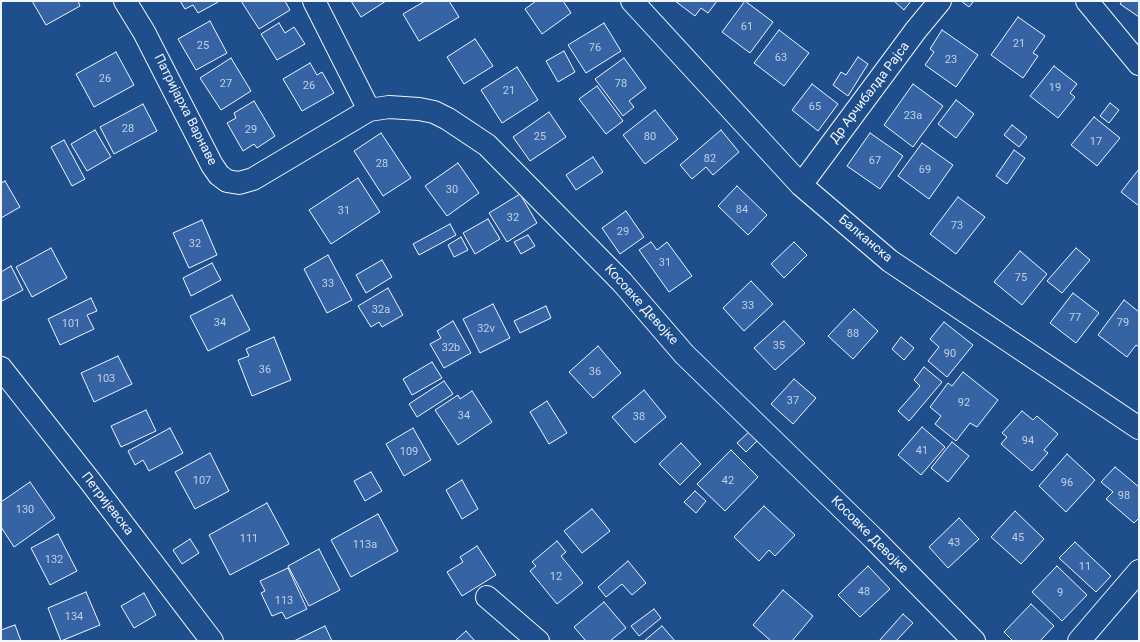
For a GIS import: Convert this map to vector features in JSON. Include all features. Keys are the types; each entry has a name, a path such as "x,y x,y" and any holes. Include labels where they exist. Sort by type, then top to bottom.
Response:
{"street":[{"name":"Патријарха Варнаве","path":"125,1 144,32 212,165 219,175 227,181 239,183 253,179 369,110"},
{"path":"314,1 369,110"},
{"name":"Балканска","path":"632,1 801,185 890,261 1139,428"},
{"name":"Др Арчибалда Рајса","path":"801,185 912,36 940,1"},
{"path":"1086,1 1139,64"},
{"name":"Косовке Девојке","path":"369,110 389,107 419,109 434,112 448,119 487,145 622,282 684,354 873,538 974,641"},
{"name":"Петријевска","path":"1,368 95,487 212,641"},
{"path":"1079,641 1139,571"},
{"path":"487,597 538,641"}],"building":[{"path":"32,1 78,1 80,6 46,25"},
{"path":"180,1 218,2 198,13 193,5 185,9"},
{"path":"241,1 285,1 290,10 259,29"},
{"path":"351,1 386,1 361,17"},
{"path":"425,1 449,1 459,17 419,41 403,14"},
{"path":"536,1 563,1 571,13 542,34 525,9"},
{"path":"675,1 717,1 708,13 701,8 695,16"},
{"path":"745,1 773,22 750,53 722,32"},
{"path":"894,1 911,1 904,10"},
{"path":"961,1 974,1 969,7"},
{"path":"1122,1 1139,1 1139,17 1120,4"},
{"path":"1018,17 1045,36 1033,53 1038,56 1023,78 991,55"},
{"path":"210,21 227,53 196,70 178,39"},
{"path":"279,23 285,33 294,27 305,44 277,60 261,34"},
{"path":"604,23 621,51 586,73 568,45"},
{"path":"779,30 809,53 784,86 754,63"},
{"path":"942,30 978,55 956,87 925,65 934,52 930,49"},
{"path":"475,39 493,66 464,84 447,57"},
{"path":"564,51 575,72 558,82 546,61"},
{"path":"116,52 134,85 94,107 76,74"},
{"path":"858,57 868,64 848,96 833,85 841,72 846,75"},
{"path":"231,58 251,91 221,110 200,78"},
{"path":"624,58 646,88 629,101 634,107 623,116 595,79"},
{"path":"310,63 317,75 322,72 334,93 302,111 283,79"},
{"path":"1054,66 1077,84 1070,93 1075,97 1058,118 1030,96"},
{"path":"517,67 538,100 502,123 481,90"},
{"path":"812,84 838,104 818,131 792,110"},
{"path":"913,84 943,106 913,147 884,125"},
{"path":"597,86 623,121 606,134 579,99"},
{"path":"956,100 974,114 956,138 938,124"},
{"path":"254,101 275,136 257,148 254,144 243,151 227,123 236,118 234,113"},
{"path":"1110,103 1119,110 1109,123 1100,116"},
{"path":"143,104 157,131 114,154 100,127"},
{"path":"655,110 678,139 645,164 623,135"},
{"path":"549,112 566,137 530,161 513,137"},
{"path":"1094,117 1120,138 1097,166 1071,145"},
{"path":"1012,125 1027,137 1019,147 1004,135"},
{"path":"95,130 111,157 87,171 71,144"},
{"path":"721,130 739,152 713,175 706,167 692,179 680,165"},
{"path":"381,133 411,178 383,196 354,151"},
{"path":"870,133 903,156 880,189 847,166"},
{"path":"64,140 85,179 72,186 51,147"},
{"path":"922,143 953,165 929,199 898,176"},
{"path":"1014,150 1025,158 1007,184 996,176"},
{"path":"593,157 603,172 576,190 566,175"},
{"path":"458,163 479,193 447,216 425,186"},
{"path":"1139,169 1139,206 1121,192"},
{"path":"358,178 380,212 331,244 309,210"},
{"path":"5,181 20,207 1,218 1,183"},
{"path":"737,186 767,215 748,235 718,206"},
{"path":"520,194 537,223 507,242 489,213"},
{"path":"958,197 985,217 956,254 930,234"},
{"path":"626,211 644,237 620,254 602,228"},
{"path":"488,219 500,239 475,254 463,233"},
{"path":"202,220 217,255 189,268 173,233"},
{"path":"450,224 456,235 419,255 413,244"},
{"path":"528,235 535,246 521,254 514,242"},
{"path":"461,237 468,250 454,257 448,245"},
{"path":"651,242 657,250 667,242 692,276 669,292 639,250"},
{"path":"794,242 807,255 784,278 771,264"},
{"path":"51,248 67,278 32,297 16,267"},
{"path":"1076,248 1090,260 1062,293 1047,281"},
{"path":"1020,251 1047,274 1022,305 994,282"},
{"path":"328,255 352,300 327,313 304,269"},
{"path":"382,260 392,277 366,293 356,275"},
{"path":"212,263 221,280 191,296 183,278"},
{"path":"11,266 23,290 2,301 1,272"},
{"path":"751,281 773,304 744,331 723,308"},
{"path":"388,288 403,315 382,327 379,322 371,327 358,306"},
{"path":"1073,293 1099,313 1076,343 1050,323"},
{"path":"232,295 250,330 208,351 190,316"},
{"path":"91,298 97,311 87,315 94,329 60,345 48,319"},
{"path":"1124,300 1139,312 1139,347 1136,345 1127,357 1098,335"},
{"path":"493,304 510,338 480,353 463,319"},
{"path":"546,306 551,318 520,333 514,321"},
{"path":"854,309 878,331 853,359 828,336"},
{"path":"453,321 471,353 444,368 430,344 441,338 437,331"},
{"path":"784,321 805,343 775,370 754,348"},
{"path":"944,322 973,345 947,377 928,361 939,347 930,339"},
{"path":"274,337 291,380 252,396 238,360 249,356 246,349"},
{"path":"901,337 914,348 904,360 892,349"},
{"path":"598,346 621,373 593,398 569,372"},
{"path":"118,356 132,384 94,402 81,373"},
{"path":"432,362 442,378 412,395 403,379"},
{"path":"924,367 942,382 909,421 898,411 920,386 914,380"},
{"path":"963,372 998,400 977,427 970,423 956,441 935,424 941,416 930,407 948,383 952,386"},
{"path":"794,379 816,398 793,424 771,404"},
{"path":"444,381 453,394 417,417 409,404"},
{"path":"644,390 666,417 635,443 612,417"},
{"path":"472,391 492,422 458,445 435,410 458,395 460,399"},
{"path":"547,401 567,433 549,444 530,412"},
{"path":"146,410 156,431 121,447 111,426"},
{"path":"1022,411 1033,420 1037,416 1058,434 1044,450 1048,453 1032,471 1001,444 1007,437 1002,433"},
{"path":"922,427 945,447 921,475 898,455"},
{"path":"170,428 183,453 149,471 143,460 135,465 128,451"},
{"path":"413,428 431,460 404,476 386,444"},
{"path":"750,431 758,440 746,452 737,443"},
{"path":"952,442 969,456 948,482 931,468"},
{"path":"681,443 701,464 680,485 659,464"},
{"path":"731,450 758,477 725,511 697,484"},
{"path":"210,453 229,491 195,509 175,472"},
{"path":"1067,454 1095,480 1066,512 1039,486"},
{"path":"1115,467 1139,487 1139,518 1134,523 1106,499 1113,492 1101,482"},
{"path":"371,472 382,491 365,501 354,481"},
{"path":"462,480 478,509 462,519 446,490"},
{"path":"30,482 55,518 14,547 1,527 1,502"},
{"path":"695,491 706,501 696,513 684,502"},
{"path":"267,503 289,544 230,575 209,535"},
{"path":"764,506 795,535 775,556 769,550 759,561 734,537"},
{"path":"592,509 610,531 582,553 564,531"},
{"path":"1015,511 1044,539 1021,564 991,537"},
{"path":"378,514 398,551 351,577 331,540"},
{"path":"959,518 979,539 948,568 929,547"},
{"path":"58,534 77,571 50,585 31,548"},
{"path":"190,539 199,553 182,564 173,550"},
{"path":"557,541 566,552 561,556 583,583 557,604 530,571 536,566 532,562"},
{"path":"1075,542 1111,576 1096,592 1059,558"},
{"path":"477,546 496,575 462,596 447,572 463,562 460,557"},
{"path":"319,549 340,590 309,606 288,566"},
{"path":"628,561 646,583 632,595 622,584 606,597 598,587"},
{"path":"868,566 890,589 860,617 838,595"},
{"path":"1057,566 1087,595 1062,621 1032,592"},
{"path":"288,568 307,609 286,619 282,612 272,616 261,593 265,591 260,581"},
{"path":"783,590 813,616 792,641 771,641 753,625"},
{"path":"86,592 100,625 61,641 48,608"},
{"path":"144,593 156,615 134,628 121,606"},
{"path":"604,602 626,628 610,641 586,641 574,627"},
{"path":"1031,604 1054,626 1040,641 1013,641 1004,632"},
{"path":"654,609 661,618 639,636 631,626"},
{"path":"903,614 913,623 896,641 879,641"},
{"path":"15,625 21,641 1,641 1,630"},
{"path":"325,626 332,641 294,641"},
{"path":"662,626 675,641 644,641"},
{"path":"466,631 475,641 455,641"}]}
